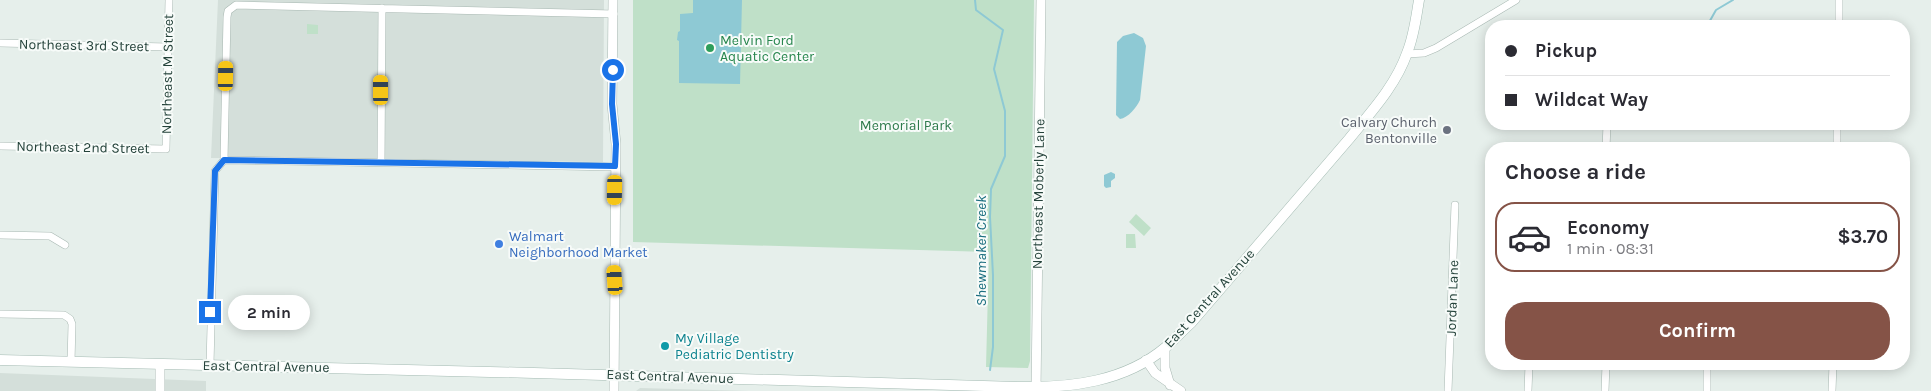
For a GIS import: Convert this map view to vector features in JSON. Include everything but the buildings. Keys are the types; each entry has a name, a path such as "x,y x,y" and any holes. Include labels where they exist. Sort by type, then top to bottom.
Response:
{"main road":[{"name":"East Central Avenue","path":"0,360 614,375 1036,389 1090,382 1116,375 1146,360 1165,348 1191,323 1379,101 1398,74 1407,54 1414,32 1419,0"}],"street":[{"name":"Northeast M Street","path":"166,149 169,0"},
{"path":"613,0 612,104 616,144 614,391"},
{"name":"Northeast Moberly Lane","path":"1036,389 1041,0"},
{"path":"1407,54 1424,53 1436,48 1516,0"},
{"path":"1838,20 1839,0"},
{"path":"210,365 215,171 224,160 227,17 231,7 242,4 614,14"},
{"path":"381,162 382,8"},
{"name":"Northeast 3rd Street","path":"0,43 168,47"},
{"name":"Northeast 2nd Street","path":"0,146 166,149"},
{"path":"224,160 615,166"},
{"name":"Jordan Lane","path":"1448,391 1455,205"},
{"path":"0,235 50,236 65,245"},
{"path":"0,314 64,315 70,318 72,324 71,362"},
{"path":"1165,348 1165,368 1170,385"},
{"path":"1146,360 1155,373 1180,391"},
{"path":"160,364 160,391"},
{"path":"1528,391 1529,370"},
{"path":"1605,391 1606,370"},
{"path":"1707,370 1707,391"},
{"path":"1832,391 1833,370"}],"shaded area":[{"path":"218,0 604,0 603,162 211,158"},
{"path":"0,373 206,381 206,391 0,391"},
{"path":"640,388 749,391 636,391"}],"green space":[{"name":"Memorial Park","path":"633,0 1034,0 1030,361 1028,368 986,367 989,252 633,242"},
{"path":"307,24 318,25 318,34 307,34"},
{"path":"1136,214 1151,228 1144,236 1129,222"},
{"path":"1126,234 1135,234 1136,248 1126,248"}],"water":[{"name":"Melvin Ford Aquatic Center","path":"693,0 742,0 740,84 679,83 679,41 677,40 678,32 680,31 680,14 693,13"},
{"path":"1134,33 1143,38 1146,46 1140,100 1132,112 1120,119 1116,115 1117,42 1123,36"},
{"path":"1111,172 1115,174 1115,178 1111,181 1111,187 1106,188 1104,186 1104,175"}],"waterway":[{"name":"Shewmaker Creek","path":"975,0 976,10 1003,30 994,69 1005,111 1005,156 991,189 993,347 990,370"},
{"path":"1710,20 1716,10 1733,0"}],"place":[{"name":"Melvin Ford Aquatic Center","path":"710,48"},
{"name":"Calvary Church Bentonville","path":"1447,130"},
{"name":"Walmart Neighborhood Market","path":"499,244"},
{"name":"My Village Pediatric Dentistry","path":"665,346"}],"route":[{"path":"210,312 215,171 224,160 615,166 616,144 612,104 613,70"}]}
